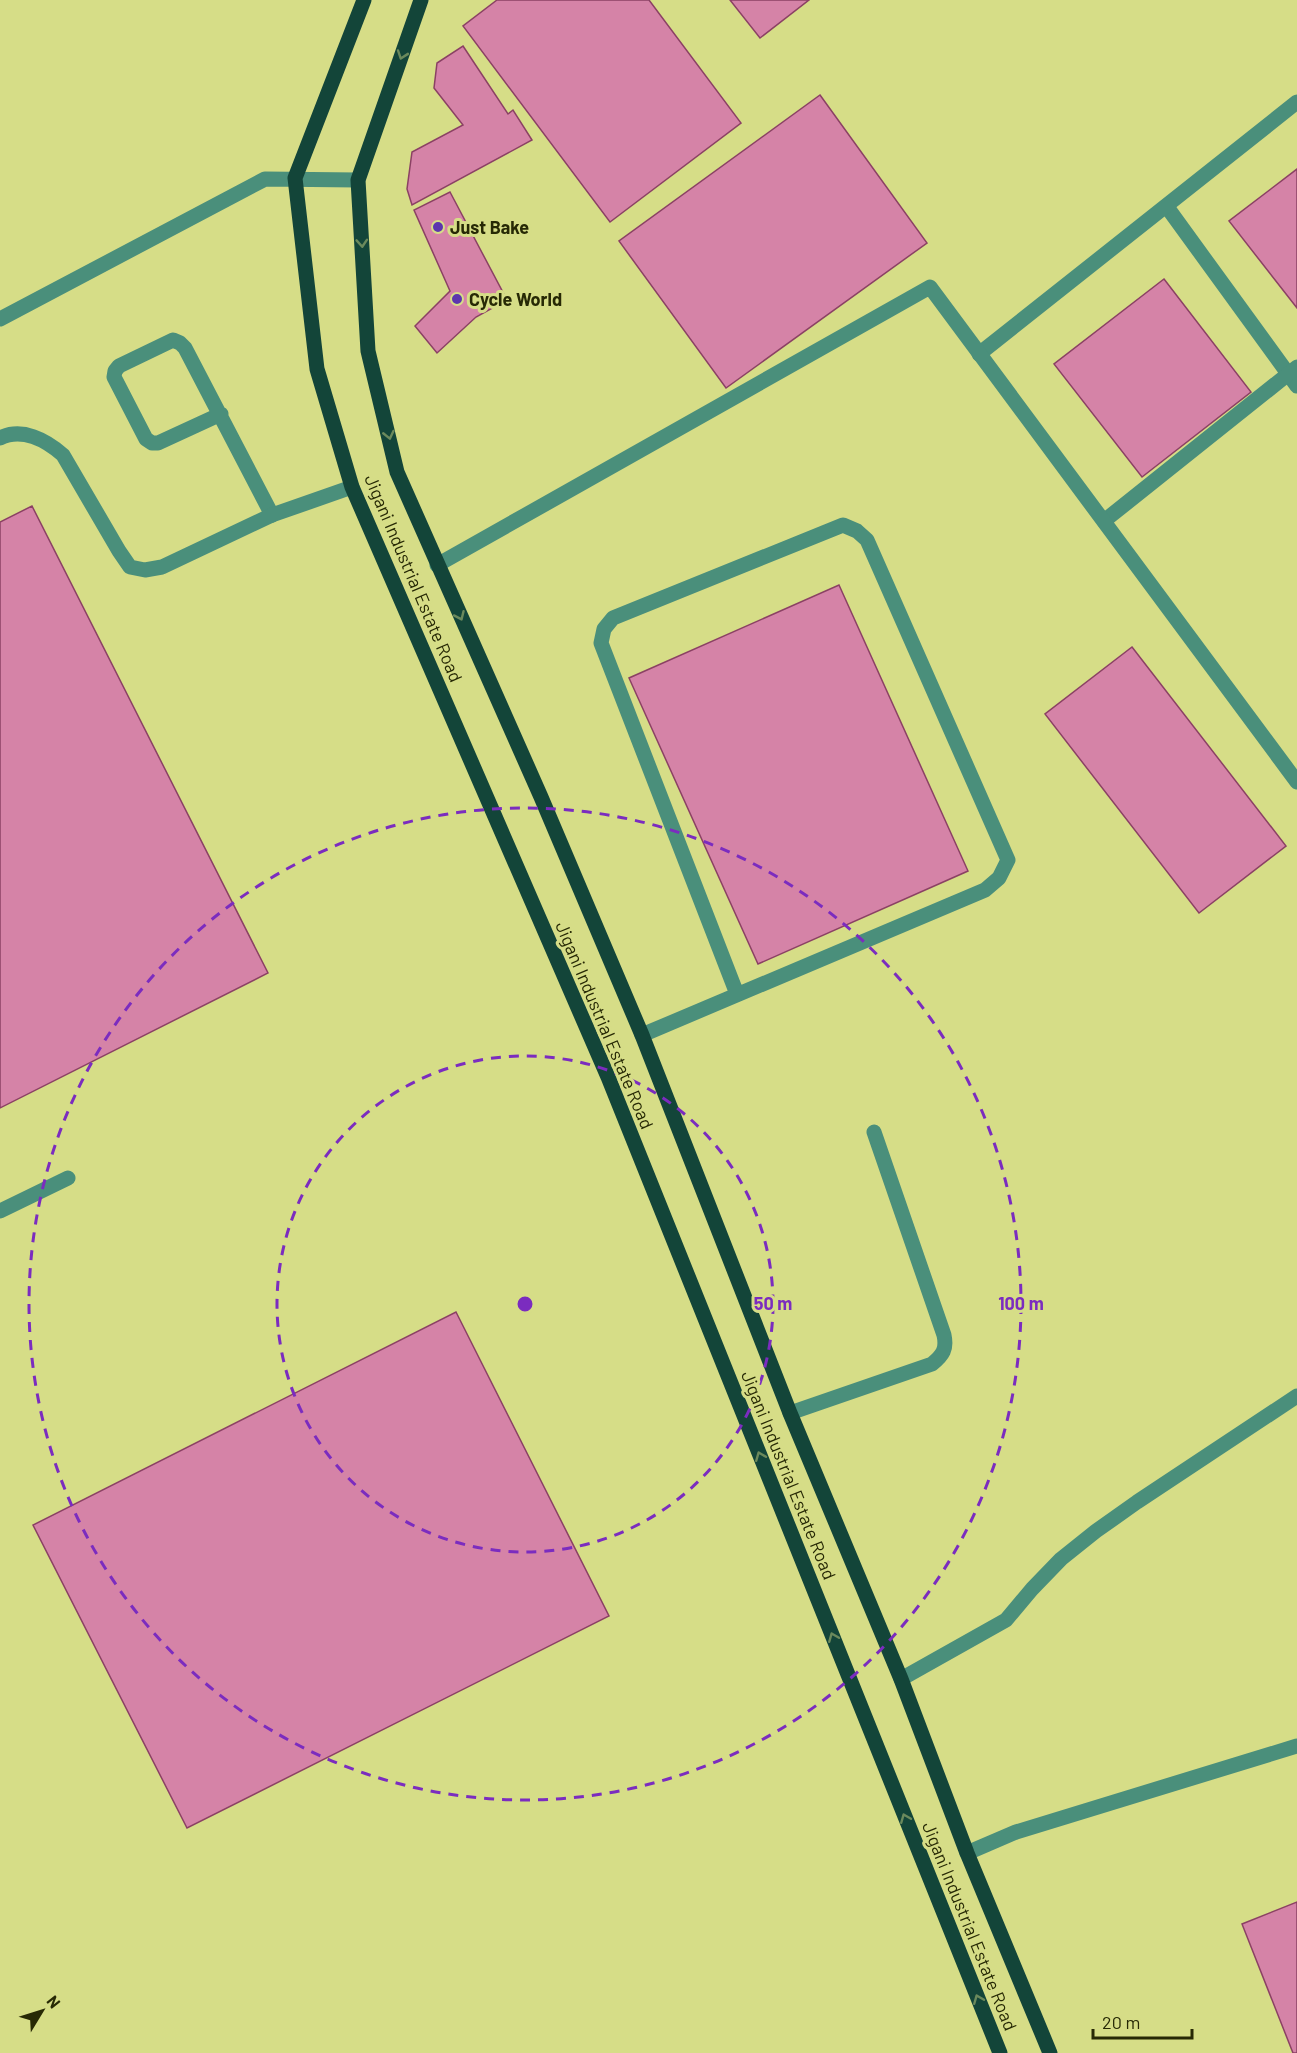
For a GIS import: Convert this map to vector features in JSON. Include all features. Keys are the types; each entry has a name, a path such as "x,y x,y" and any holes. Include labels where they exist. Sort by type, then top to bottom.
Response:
{"main road":[{"name":"Jigani Industrial Estate Road","path":"364,0 295,178 317,369 352,487 608,1077 1000,2053"},
{"name":"Jigani Industrial Estate Road","path":"421,0 358,180 369,351 398,472 541,797 642,1035 790,1413 901,1679 967,1853 1050,2053"}],"street":[{"path":"979,354 1297,102"},
{"path":"0,319 265,179 358,180"},
{"path":"1104,521 1294,376 1167,207"},
{"path":"437,565 930,287 1297,782"},
{"path":"221,414 158,443 152,443 147,439 114,377 115,371 119,366 173,340 180,343 185,348 221,414 272,515"},
{"path":"0,438 7,434 27,434 49,443 63,455 130,567 146,570 162,567 272,515 352,487"},
{"path":"642,1035 985,890 999,878 1008,860 867,540 857,531 843,525 613,618 604,629 601,643 737,994"},
{"path":"790,1413 932,1364 942,1356 946,1346 874,1132"},
{"path":"0,1211 68,1178"},
{"path":"901,1679 1006,1620 1060,1559 1096,1531 1297,1396"},
{"path":"967,1853 1016,1832 1297,1746"}],"building":[{"path":"497,0 649,0 741,123 610,222 463,26"},
{"path":"730,0 809,0 760,38"},
{"path":"463,46 508,114 513,110 532,140 412,205 407,189 412,152 463,125 434,88 437,63"},
{"path":"820,95 927,243 726,388 619,241"},
{"path":"1297,169 1297,308 1229,221"},
{"path":"450,192 507,300 476,317 437,353 415,326 450,291 414,210"},
{"path":"1164,279 1251,392 1142,477 1054,364"},
{"path":"32,506 268,973 0,1108 0,522"},
{"path":"839,585 968,871 758,964 629,678"},
{"path":"1132,647 1286,846 1199,913 1045,714"},
{"path":"456,1312 609,1616 187,1828 33,1525"},
{"path":"1297,1902 1297,2053 1293,2053 1242,1924"}],"place":[{"name":"Just Bake","path":"438,227"},
{"name":"Cycle World","path":"457,299"}]}
